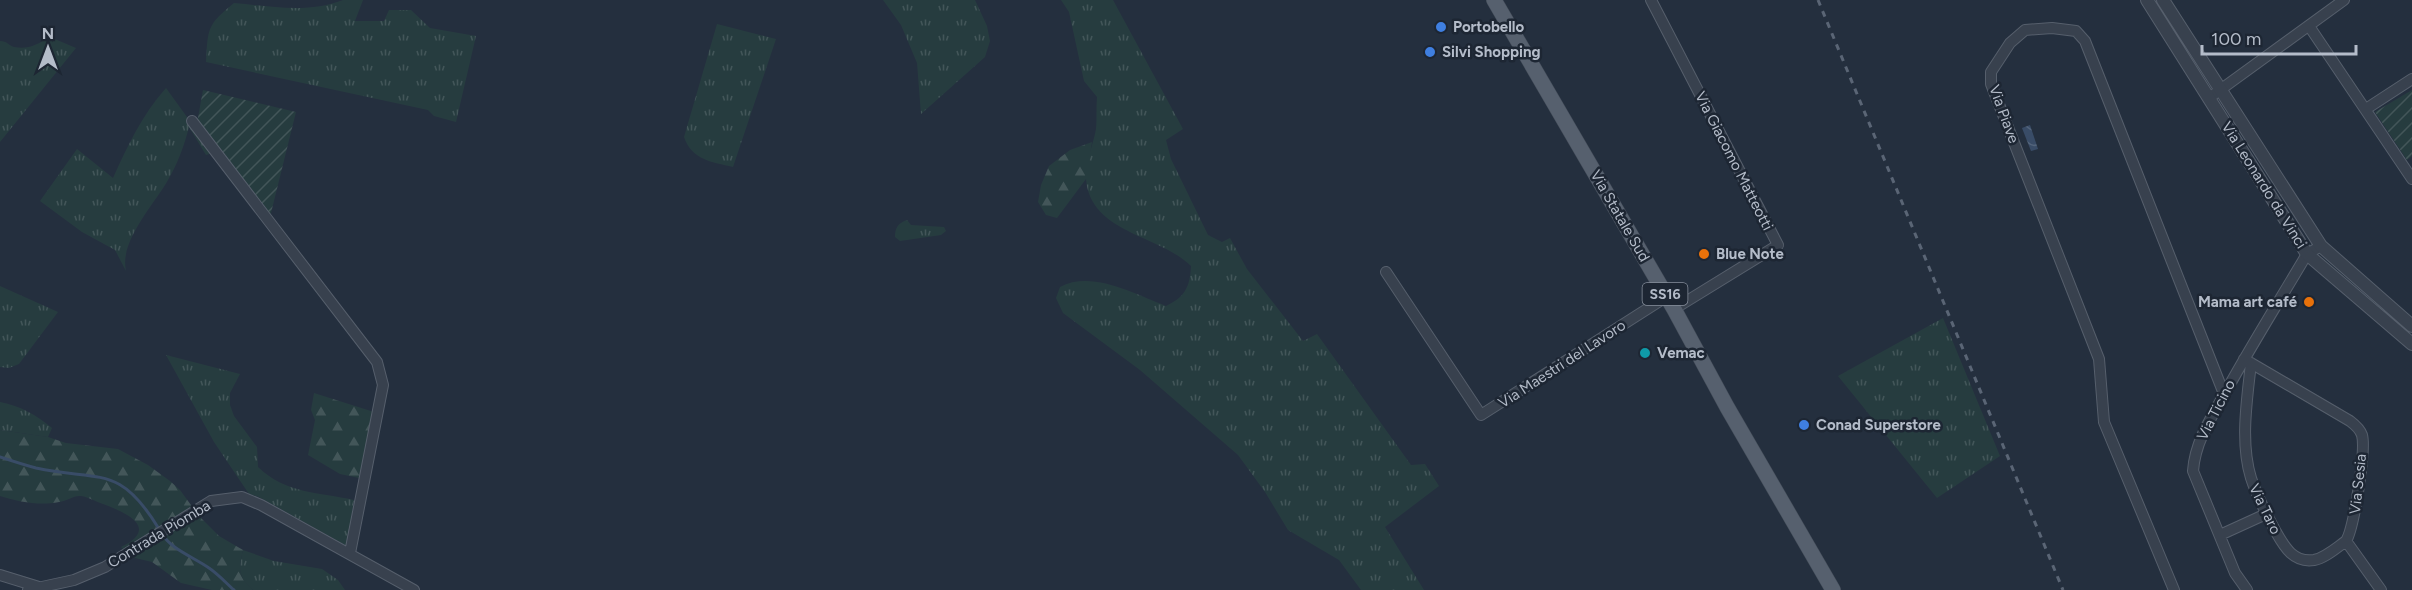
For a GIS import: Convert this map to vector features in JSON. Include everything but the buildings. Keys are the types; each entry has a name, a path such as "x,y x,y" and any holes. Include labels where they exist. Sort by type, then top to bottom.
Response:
{"main road":[{"name":"Via Statale Sud","path":"1494,0 1833,590"}],"street":[{"name":"Via Giacomo Matteotti","path":"1651,0 1778,245 1670,303"},
{"name":"Via Leonardo da Vinci","path":"2146,0 2307,254 2412,344"},
{"name":"Via Leonardo da Vinci","path":"2163,0 2321,246 2412,326"},
{"path":"2209,98 2344,0"},
{"path":"2309,26 2412,179"},
{"name":"Via Piave","path":"2174,590 2104,422 2099,359 1991,84 1991,72 2010,43 2025,30 2052,28 2076,31 2085,41 2224,394"},
{"path":"2366,109 2412,79"},
{"path":"192,120 377,362 383,385 350,553"},
{"name":"Via Ticino","path":"2247,590 2235,573 2193,471 2194,457 2202,433 2224,394 2248,361 2307,254 2321,246"},
{"name":"Via Maestri del Lavoro","path":"1386,272 1481,415 1670,303"},
{"name":"Via Taro","path":"2248,361 2246,447 2250,477 2266,514 2285,549 2302,559 2320,558 2346,542"},
{"name":"Via Sesia","path":"2248,361 2349,421 2358,428 2362,435 2354,522 2346,542"},
{"name":"Contrada Piomba","path":"28,590 74,580 105,567 211,501 242,497 350,553 414,590"},
{"path":"2220,535 2266,514"},
{"path":"2346,542 2381,590"},
{"path":"0,575 42,588"}],"green space":[{"path":"343,0 363,0 355,21 384,21 389,10 411,10 430,28 476,36 456,122 434,116 428,110 206,62 207,42 211,28 214,22 234,3 302,8"},
{"path":"883,0 975,0 987,26 990,41 985,57 921,114 917,63 901,25"},
{"path":"1061,0 1113,0 1183,129 1166,140 1171,159 1208,235 1222,242 1230,238 1247,269 1303,341 1317,334 1411,465 1425,464 1439,486 1385,527 1424,590 1361,590 1339,560 1288,530 1265,492 1238,455 1140,370 1063,313 1056,298 1060,287 1072,282 1086,281 1099,282 1127,290 1166,306 1178,299 1188,286 1191,266 1178,256 1113,222 1100,211 1090,197 1086,173 1096,129 1097,97 1084,81 1069,12"},
{"path":"717,24 776,39 733,167 697,155 684,137"},
{"path":"50,37 76,48 0,142 0,41 14,47 24,48"},
{"path":"166,88 213,153 206,155 189,127 172,174 133,236 125,260 126,271 115,250 82,232 40,201 77,149 113,178 130,142 157,98"},
{"path":"203,90 296,112 268,218 197,123"},
{"path":"2412,90 2412,156 2407,160 2375,112"},
{"path":"1092,142 1086,179 1057,218 1046,215 1038,202 1041,185 1049,166 1070,150"},
{"path":"907,220 911,225 944,227 946,231 941,235 900,241 895,237 896,228"},
{"path":"0,286 58,312 19,364 9,368 0,367"},
{"path":"1943,318 2000,456 1937,498 1838,376"},
{"path":"166,355 240,374 230,393 230,405 234,416 257,447 258,467 269,476 291,487 354,500 347,546 259,497 249,494 214,442"},
{"path":"314,393 374,412 359,478 340,474 308,455 315,420 311,410"},
{"path":"0,402 21,409 46,423 52,428 48,437 0,430"},
{"path":"0,430 48,437 66,443 118,449 148,465 180,490 199,516 219,536 243,550 240,573 253,590 212,590 181,583 152,562 131,557 121,547 138,534 139,527 136,522 121,512 87,497 78,496 44,504 22,502 0,496"},
{"path":"243,550 274,561 322,569 338,580 345,590 253,590 244,581 240,572"}],"water":[{"path":"2030,125 2038,149 2031,151 2022,128"}],"waterway":[{"path":"0,457 36,468 92,476 119,484 145,508 159,529"},
{"path":"163,535 172,545 212,570 234,590"}],"railway":[{"path":"1818,0 2063,590"}],"place":[{"name":"Portobello","path":"1441,27"},
{"name":"Silvi Shopping","path":"1430,52"},
{"name":"Blue Note","path":"1704,254"},
{"name":"Mama art café","path":"2309,302"},
{"name":"Vemac","path":"1645,353"},
{"name":"Conad Superstore","path":"1804,425"}]}
